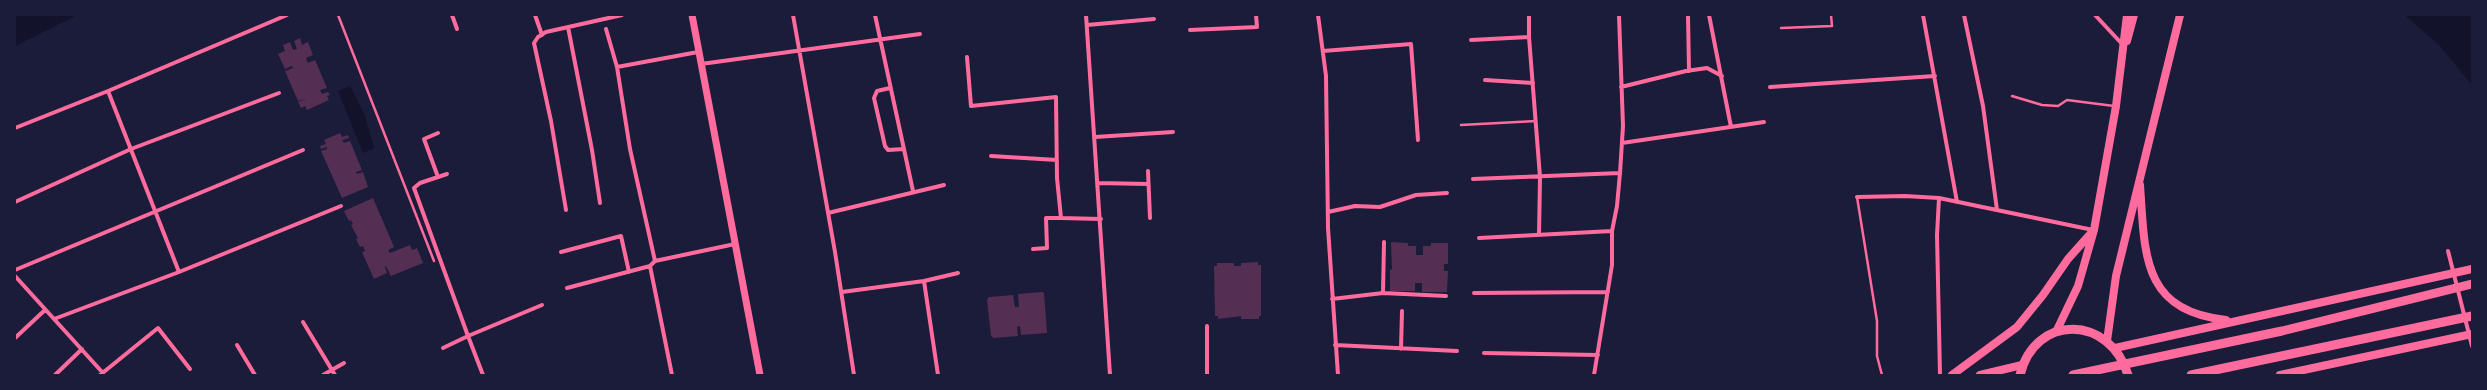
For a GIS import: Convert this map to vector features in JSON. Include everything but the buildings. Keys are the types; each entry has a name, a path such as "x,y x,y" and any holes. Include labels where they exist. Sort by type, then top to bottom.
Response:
{"highway":[{"path":"2073,375 2282,331 2471,284"},
{"path":"2191,375 2472,316"},
{"path":"2020,375 2022,364 2030,350 2042,339 2056,332 2074,329 2092,332 2107,341 2115,348 2123,361 2128,375"}],"main road":[{"path":"2056,332 2078,286 2094,230 2116,106 2125,47 2127,15"},
{"path":"2125,47 2134,15"},
{"path":"2107,341 2116,276 2180,15"},
{"path":"2140,176 2146,256 2151,273 2159,287 2170,300 2192,313 2204,318 2233,321"},
{"path":"1952,375 2017,327 2068,259 2094,230"},
{"path":"2115,348 2472,269"},
{"path":"2280,375 2472,334"},
{"path":"1980,375 2022,364"}],"street":[{"path":"15,128 108,91 286,15"},
{"path":"452,15 457,30"},
{"path":"535,15 542,35"},
{"path":"566,210 551,121 534,43 542,35 568,27 622,15"},
{"path":"692,15 760,375"},
{"path":"793,15 842,292 854,375"},
{"path":"875,15 879,39 914,191"},
{"path":"1086,15 1101,219 1110,375"},
{"path":"1190,30 1257,27 1256,15"},
{"path":"1318,15 1326,76 1328,212 1332,300 1338,375"},
{"path":"1529,15 1529,37 1537,121 1540,177 1539,235"},
{"path":"1594,375 1612,265 1612,231 1617,206 1620,173 1622,143 1619,15"},
{"path":"1688,15 1689,71"},
{"path":"1709,15 1731,127"},
{"path":"1923,15 1957,202"},
{"path":"1964,15 1983,106 1997,210"},
{"path":"2095,15 2125,47"},
{"path":"1087,25 1154,19"},
{"path":"568,27 592,150 600,203"},
{"path":"606,29 617,67 630,149 655,262"},
{"path":"701,64 920,34"},
{"path":"1471,40 1529,37"},
{"path":"1323,51 1411,44 1418,140"},
{"path":"617,67 698,52"},
{"path":"967,57 971,106 1056,97 1057,160 1061,218"},
{"path":"1621,87 1706,68 1722,76"},
{"path":"1770,86 1935,76"},
{"path":"1485,80 1533,82"},
{"path":"890,88 877,91 874,98 885,146 888,150 904,149"},
{"path":"108,91 179,272"},
{"path":"15,202 131,149 279,93"},
{"path":"1622,143 1764,122"},
{"path":"1095,137 1173,132"},
{"path":"438,133 424,139 438,177"},
{"path":"15,270 302,150"},
{"path":"990,156 1057,160"},
{"path":"1148,171 1150,218"},
{"path":"1473,179 1620,173"},
{"path":"447,174 415,185 414,188 483,375"},
{"path":"1098,183 1148,184"},
{"path":"828,213 914,191 944,185"},
{"path":"1328,212 1355,206 1380,207 1416,195 1448,193"},
{"path":"1857,197 1905,196 1939,198 2094,230"},
{"path":"1939,198 1937,235 1940,375"},
{"path":"54,319 179,272 341,206"},
{"path":"1033,249 1047,248 1046,218 1101,219"},
{"path":"1479,238 1612,231"},
{"path":"561,252 621,236 629,272"},
{"path":"1383,293 1384,242"},
{"path":"567,288 650,266 655,262 735,244"},
{"path":"2448,251 2472,346"},
{"path":"650,266 672,375"},
{"path":"842,292 924,281 958,273"},
{"path":"15,276 82,349 102,374 158,328 190,369"},
{"path":"924,281 938,375"},
{"path":"1474,294 1608,292"},
{"path":"1332,300 1383,293 1446,296"},
{"path":"443,348 542,305"},
{"path":"15,338 45,310"},
{"path":"1400,348 1402,311"},
{"path":"303,322 335,375"},
{"path":"1207,326 1207,375"},
{"path":"237,345 255,375"},
{"path":"1335,345 1457,351"},
{"path":"55,375 82,349"},
{"path":"1484,353 1598,355"},
{"path":"323,375 344,363"}],"lane":[{"path":"338,15 434,261"},
{"path":"1781,28 1832,26 1831,15"},
{"path":"2012,96 2042,105 2058,106 2067,100 2116,106"},
{"path":"1461,125 1537,121"},
{"path":"1857,197 1877,321 1877,356 1882,375"}],"shaded area":[{"path":"15,15 77,15 15,46"},
{"path":"2405,15 2472,15 2472,85 2440,46"},
{"path":"350,86 365,116 374,148 363,153 338,91"}]}
